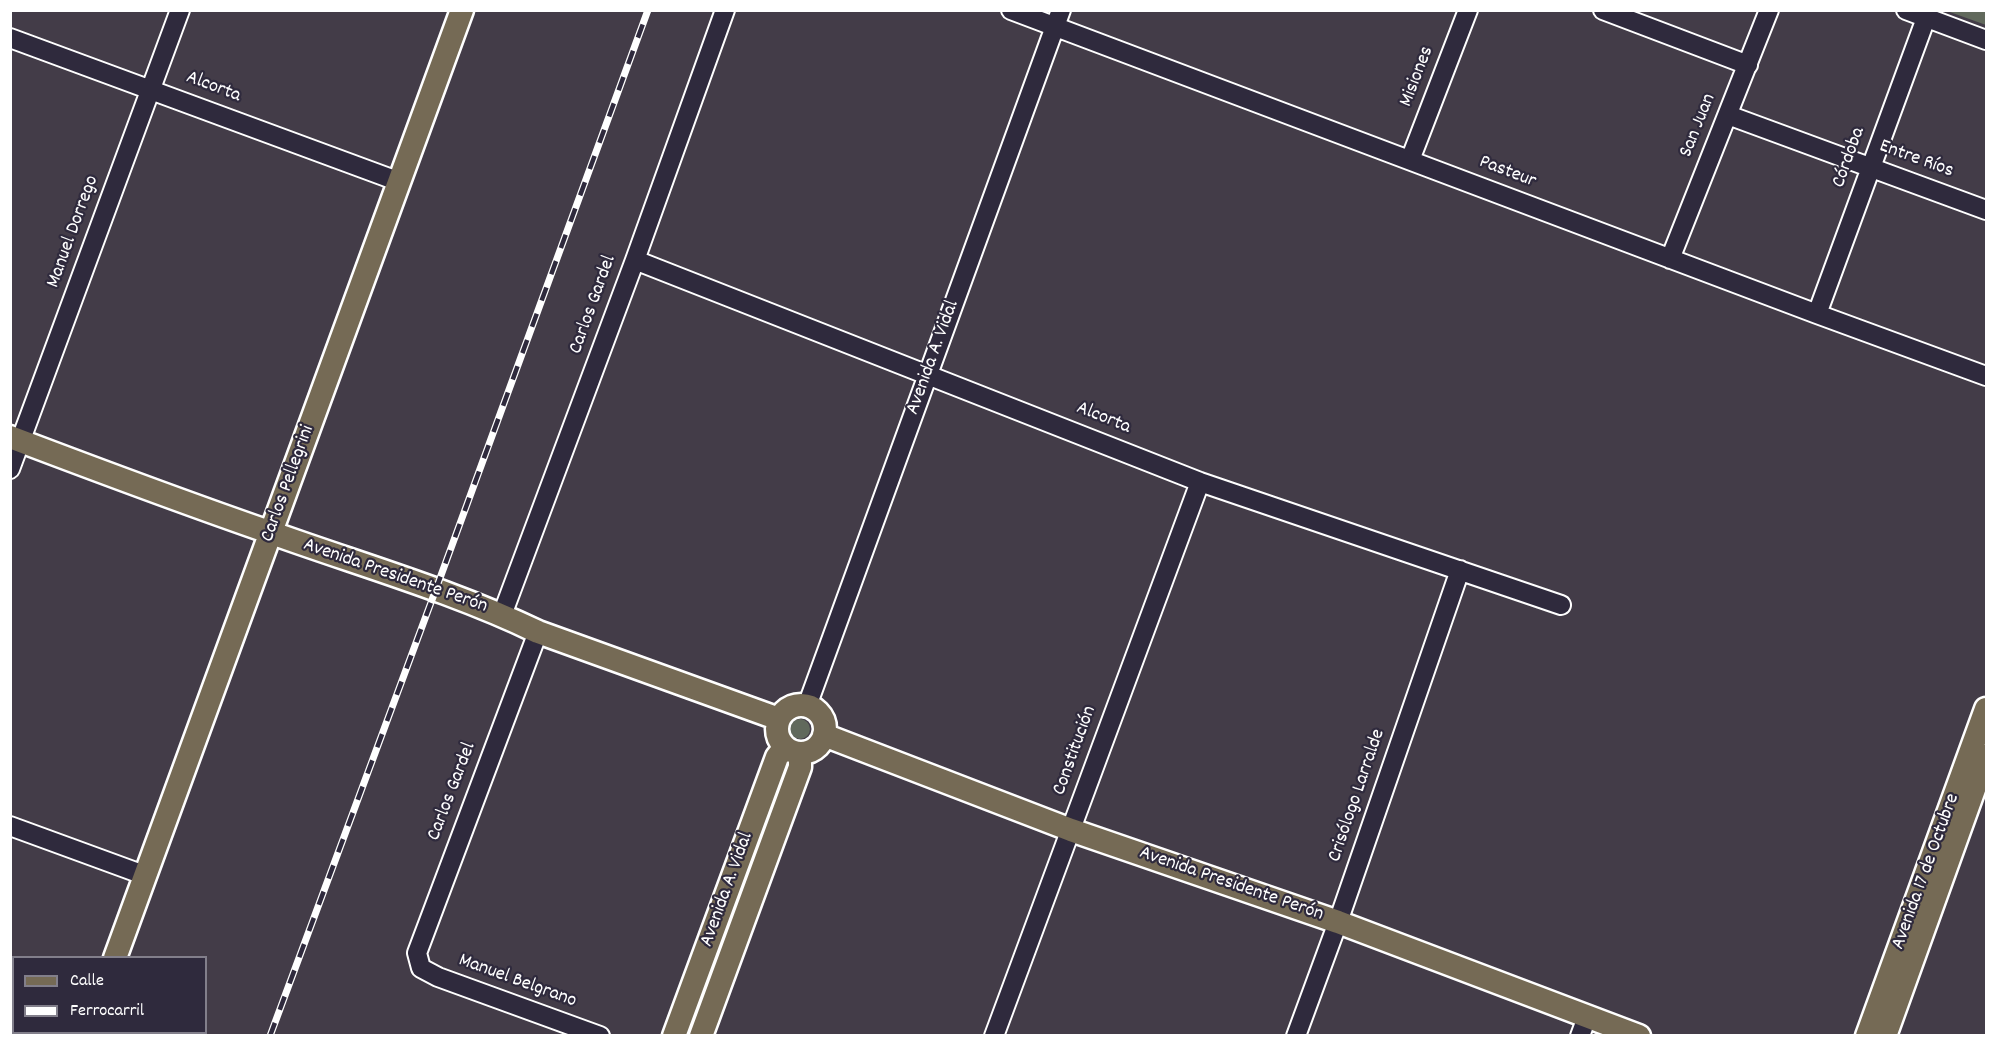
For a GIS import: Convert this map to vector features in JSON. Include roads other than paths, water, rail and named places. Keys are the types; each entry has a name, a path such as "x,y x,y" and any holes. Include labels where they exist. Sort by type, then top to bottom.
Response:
{"main road":[{"name":"Carlos Pellegrini","path":"115,956 462,10"},
{"name":"Avenida Presidente Perón","path":"16,439 271,533 436,589 538,632 779,719"},
{"path":"807,706 818,712 821,717 825,729 824,735 815,748 793,750 778,737 777,725 779,719 791,707 807,706"},
{"name":"Avenida 17 de Octubre","path":"1885,1035 1982,756 1986,709"},
{"name":"Avenida Presidente Perón","path":"824,735 1071,830 1338,922 1583,1026 1639,1035"},
{"name":"Avenida A. Vidal","path":"674,1035 777,757 793,750 800,767 701,1035"},
{"name":"Avenida 17 de Octubre","path":"1867,1035 1982,756"}],"street":[{"name":"Manuel Dorrego","path":"10,469 16,439 180,10"},
{"name":"Carlos Gardel","path":"502,615 725,10"},
{"name":"Pasteur","path":"1011,10 1058,19 1410,160 1986,376"},
{"name":"Misiones","path":"1410,160 1468,10"},
{"path":"1604,10 1748,65"},
{"name":"San Juan","path":"1670,259 1769,10"},
{"path":"1906,10 1986,40"},
{"name":"Córdoba","path":"1817,314 1926,18"},
{"name":"Avenida A. Vidal","path":"807,706 1058,19"},
{"name":"Alcorta","path":"10,38 400,182"},
{"name":"Entre Ríos","path":"1728,115 1986,210"},
{"name":"Alcorta","path":"634,260 1200,482 1561,605"},
{"name":"Constitución","path":"994,1035 1200,482"},
{"name":"Crisólogo Larralde","path":"1296,1035 1338,922 1460,570"},
{"name":"Carlos Gardel","path":"421,968 417,953 538,632"},
{"path":"10,826 144,875"},
{"name":"Manuel Belgrano","path":"421,968 438,977 600,1035"}],"railway":[{"path":"270,1036 648,10"}]}
